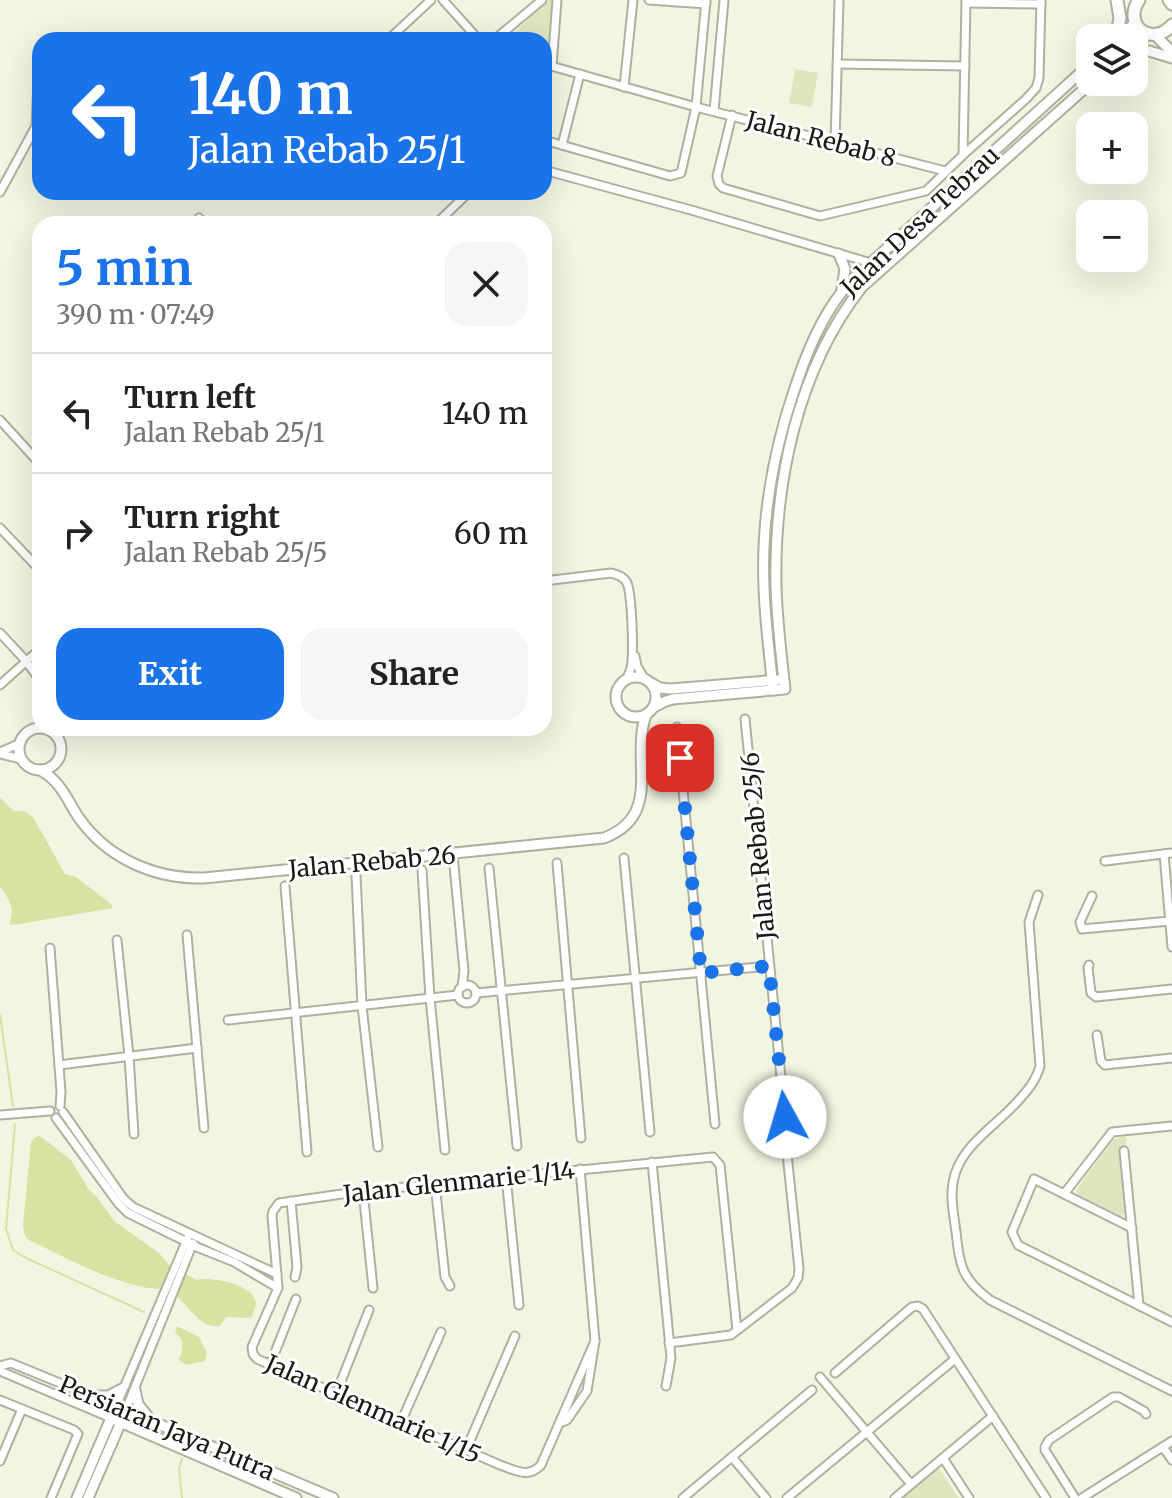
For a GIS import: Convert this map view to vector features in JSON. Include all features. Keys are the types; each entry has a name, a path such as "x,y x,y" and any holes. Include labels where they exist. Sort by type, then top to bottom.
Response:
{"main road":[{"path":"1117,0 1119,24"},
{"path":"1125,0 1136,5 1135,23 1150,34 1166,32 1171,28"}],"street":[{"path":"397,32 431,0"},
{"path":"443,0 472,32"},
{"path":"504,32 542,0"},
{"path":"552,36 557,0"},
{"path":"624,87 633,0"},
{"path":"552,142 670,176 681,173 696,107 706,2 649,0"},
{"path":"714,111 724,0"},
{"path":"835,143 839,0"},
{"path":"732,115 717,176 723,188 820,216 926,191 1036,88 1039,78 1041,2 966,1 963,155"},
{"path":"1150,34 1172,52"},
{"path":"1148,51 1172,58"},
{"path":"837,64 965,66"},
{"name":"Jalan Rebab 8","path":"552,66 945,171"},
{"path":"562,145 580,74"},
{"name":"Jalan Desa Tebrau","path":"1076,77 875,267 852,299 820,355 800,412 782,491 776,586 784,684 773,685 764,587 769,489 788,409 808,351 841,292 875,267 1076,96"},
{"path":"0,192 32,133"},
{"path":"552,172 691,210 875,267"},
{"path":"444,216 461,200"},
{"path":"839,254 845,269 841,292"},
{"path":"0,420 32,455"},
{"path":"0,528 32,562"},
{"path":"552,580 611,573 622,577 628,589 631,668 616,699 622,711 630,716 638,717 673,699 773,685"},
{"path":"0,633 32,670"},
{"path":"632,642 637,666 656,697 650,711"},
{"path":"751,682 763,672 770,651"},
{"path":"0,685 32,656"},
{"path":"626,680 635,677 660,688 671,689 751,682 773,685"},
{"name":"Jalan Rebab 26","path":"67,796 78,817 103,844 136,865 173,877 204,878 595,840 613,835 626,825 639,804 642,729 650,711"},
{"name":"Jalan Rebab 26","path":"630,716 641,749"},
{"name":"Jalan Rebab 25/6","path":"745,719 785,1117"},
{"path":"677,727 715,1124"},
{"path":"24,761 21,743 32,731"},
{"path":"58,736 61,750 58,772 67,796"},
{"path":"0,753 21,743"},
{"path":"0,753 40,770 48,769 57,762"},
{"path":"40,770 55,780 67,796"},
{"path":"1105,861 1168,854 1172,947"},
{"path":"453,855 467,990"},
{"path":"624,858 650,1132"},
{"path":"557,863 581,1138"},
{"path":"489,868 517,1146"},
{"path":"422,870 430,998 445,1150"},
{"path":"356,875 362,1006 378,1147"},
{"path":"285,886 307,1152"},
{"path":"1038,895 1029,922 1040,1066 1028,1090 960,1161 952,1195 960,1261 967,1279 990,1300 1172,1391"},
{"path":"1092,896 1080,922 1082,929 1170,921"},
{"path":"187,935 204,1128"},
{"path":"117,940 134,1134"},
{"path":"50,948 59,1065 57,1112 105,1179 118,1203 128,1213 277,1274"},
{"path":"1089,965 1091,993 1096,997 1172,989"},
{"path":"228,1020 430,998 467,990 501,991 769,966"},
{"path":"1097,1035 1101,1061 1105,1065 1172,1058"},
{"path":"59,1065 197,1048"},
{"path":"0,1115 57,1112"},
{"path":"1064,1194 1112,1132 1172,1126"},
{"path":"669,1343 731,1335 795,1283 799,1269 786,1144"},
{"path":"1124,1151 1139,1305"},
{"name":"Jalan Glenmarie 1/14","path":"291,1201 363,1191 713,1157 720,1165 737,1330"},
{"path":"652,1162 671,1358 666,1386"},
{"path":"560,1423 567,1420 587,1391 595,1341 580,1169"},
{"path":"506,1177 519,1305"},
{"path":"1132,1228 1034,1179 1012,1232 1018,1245 1172,1322"},
{"path":"435,1184 445,1277 450,1286"},
{"path":"363,1191 373,1288"},
{"path":"277,1274 273,1211 279,1203 291,1201 297,1267 295,1277"},
{"path":"88,1498 116,1420 191,1239"},
{"path":"256,1263 263,1263 275,1256"},
{"path":"236,1258 278,1288"},
{"name":"Jalan Glenmarie 1/15","path":"277,1274 278,1288 252,1347 257,1359 519,1472 530,1473 541,1465 560,1423"},
{"path":"270,1365 296,1299"},
{"path":"835,1373 912,1307 918,1306 923,1309 1046,1498"},
{"path":"336,1394 369,1310"},
{"path":"401,1422 441,1332"},
{"path":"466,1450 515,1336"},
{"path":"560,1423 595,1341"},
{"path":"787,1498 955,1359"},
{"name":"Persiaran Jaya Putra","path":"0,1368 11,1363 333,1498"},
{"name":"Persiaran Jaya Putra","path":"0,1368 296,1498"},
{"path":"820,1377 911,1484"},
{"path":"89,1395 108,1395 130,1388"},
{"path":"130,1388 151,1420"},
{"path":"683,1498 812,1390"},
{"path":"1075,1498 1045,1450 1047,1443 1113,1397 1119,1397 1146,1414"},
{"path":"0,1400 78,1434 51,1498"},
{"path":"0,1461 22,1409"},
{"path":"895,1498 993,1416"},
{"path":"77,1498 116,1420"},
{"path":"1082,1498 1172,1441"},
{"path":"1163,1447 1172,1460"},
{"path":"732,1457 766,1498"},
{"path":"943,1458 969,1498"}],"shaded area":[{"path":"549,0 554,0 551,32 515,32"},
{"path":"795,69 818,73 812,107 789,103"},
{"path":"0,798 14,811 24,811 33,817 65,874 76,877 113,908 9,924 12,914 10,904 0,887"},
{"path":"40,1136 71,1160 89,1190 114,1221 159,1253 170,1266 197,1280 232,1283 249,1292 256,1304 252,1317 226,1317 220,1326 212,1326 198,1319 171,1293 106,1276 27,1239 23,1225 31,1142"},
{"path":"1126,1136 1127,1147 1120,1149 1125,1213 1121,1216 1077,1194 1076,1190 1114,1139"},
{"path":"177,1326 199,1337 207,1353 205,1361 186,1365 179,1360 183,1345 175,1332"},
{"path":"938,1467 959,1498 901,1498"}],"waterway":[{"path":"0,1015 13,1106"},
{"path":"15,1124 6,1229 13,1250 144,1312"},
{"path":"182,1459 179,1468 182,1498"}],"route":[{"path":"680,758 701,973 769,966 785,1117"}]}
